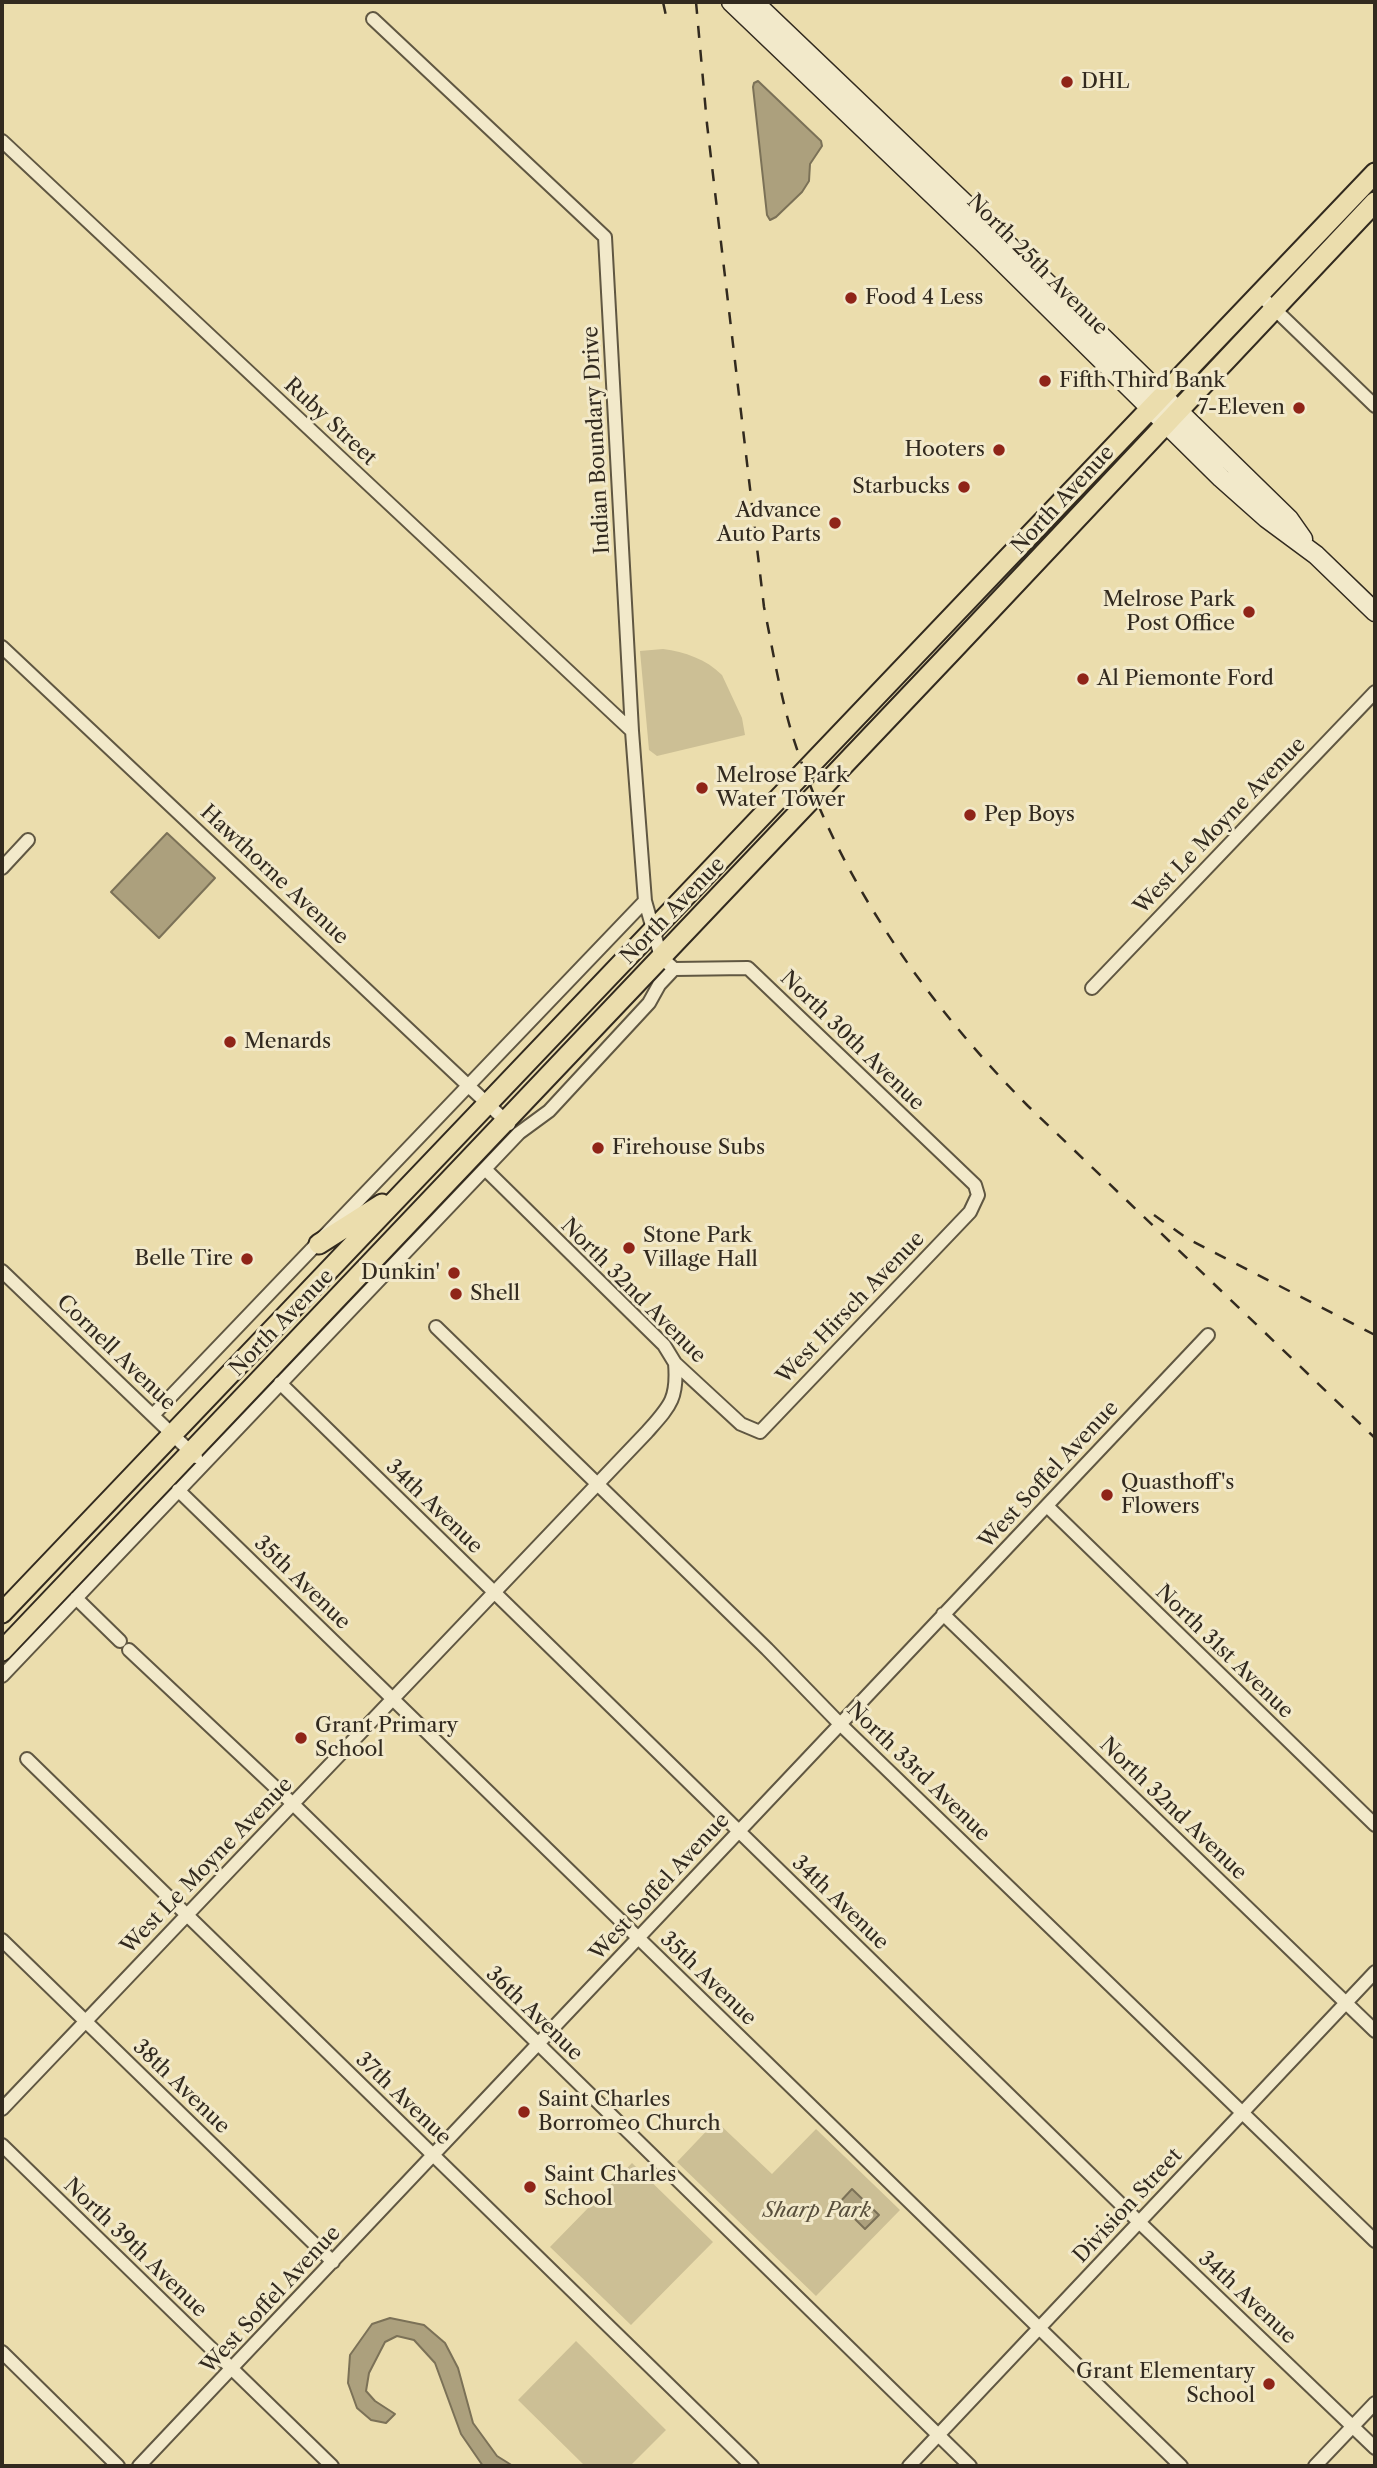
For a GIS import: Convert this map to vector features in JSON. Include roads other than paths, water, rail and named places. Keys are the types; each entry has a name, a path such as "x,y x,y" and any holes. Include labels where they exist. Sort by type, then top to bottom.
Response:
{"main road":[{"name":"North 25th Avenue","path":"731,2 974,223"},
{"name":"North 25th Avenue","path":"754,2 1172,418 1289,519 1316,555 1375,612"},
{"name":"North Avenue","path":"2,1651 197,1457 352,1283 431,1200 512,1127 668,963 1011,589 1274,309 1371,197 1375,173"},
{"name":"North Avenue","path":"2,1613 1260,295 1371,197"},
{"path":"1053,510 1070,526"},
{"path":"993,573 1011,589"},
{"path":"319,1244 383,1203 416,1178"},
{"path":"431,1200 434,1223"},
{"path":"352,1283 371,1274 386,1280"}],"street":[{"name":"Indian Boundary Drive","path":"373,19 605,237 632,731 645,901 653,930 668,963"},
{"name":"Ruby Street","path":"2,141 632,731"},
{"path":"1260,295 1375,406"},
{"name":"Hawthorne Avenue","path":"2,646 512,1127"},
{"name":"West Le Moyne Avenue","path":"1092,988 1375,692"},
{"path":"2,868 28,840"},
{"name":"North Avenue","path":"153,1415 645,901"},
{"name":"North 30th Avenue","path":"668,963 748,968 975,1185 978,1195 970,1212"},
{"name":"North Avenue","path":"2,1676 178,1490 197,1457 280,1383 386,1280 434,1223 485,1169 512,1127"},
{"name":"North 32nd Avenue","path":"485,1169 664,1345 675,1363 741,1424 760,1432"},
{"name":"West Hirsch Avenue","path":"760,1432 970,1212"},
{"name":"Cornell Avenue","path":"2,1271 197,1457"},
{"name":"North 33rd Avenue","path":"436,1327 840,1724 1375,2241"},
{"name":"West Soffel Avenue","path":"139,2466 1208,1335"},
{"name":"West Le Moyne Avenue","path":"2,2109 670,1407 677,1384 675,1363"},
{"name":"34th Avenue","path":"280,1383 1139,2222 1375,2448"},
{"name":"35th Avenue","path":"178,1490 1181,2466"},
{"name":"North 31st Avenue","path":"1046,1506 1375,1825"},
{"name":"36th Avenue","path":"76,1598 293,1804 970,2466"},
{"name":"North 32nd Avenue","path":"943,1614 1375,2031"},
{"name":"37th Avenue","path":"27,1759 752,2466"},
{"name":"38th Avenue","path":"2,1940 333,2262"},
{"name":"Division Street","path":"909,2466 1375,1972"},
{"name":"North 39th Avenue","path":"2,2145 332,2466"},
{"path":"2,2352 118,2466"},
{"path":"1315,2466 1375,2403"}],"railway":[{"path":"663,2 668,25"},
{"path":"696,2 707,124 764,607 780,689 793,737 834,839 860,888 920,981 990,1066 1028,1106 1375,1438"},
{"path":"1154,1215 1188,1239 1375,1335"}],"place":[{"name":"DHL","path":"1067,82"},
{"name":"Food 4 Less","path":"851,298"},
{"name":"Fifth Third Bank","path":"1045,381"},
{"name":"7-Eleven","path":"1299,408"},
{"name":"Hooters","path":"999,450"},
{"name":"Starbucks","path":"964,487"},
{"name":"Advance Auto Parts","path":"835,523"},
{"name":"Melrose Park Post Office","path":"1249,612"},
{"name":"Al Piemonte Ford","path":"1083,679"},
{"name":"Melrose Park Water Tower","path":"702,788"},
{"name":"Pep Boys","path":"970,815"},
{"name":"Menards","path":"230,1042"},
{"name":"Firehouse Subs","path":"598,1148"},
{"name":"Stone Park Village Hall","path":"629,1248"},
{"name":"Belle Tire","path":"247,1259"},
{"name":"Dunkin'","path":"454,1273"},
{"name":"Shell","path":"456,1294"},
{"name":"Quasthoff's Flowers","path":"1107,1495"},
{"name":"Grant Primary School","path":"301,1738"},
{"name":"Saint Charles Borromeo Church","path":"524,2112"},
{"name":"Saint Charles School","path":"530,2187"},
{"name":"Grant Elementary School","path":"1269,2384"}],"park label":[{"name":"Sharp Park","path":"817,2211"}]}
